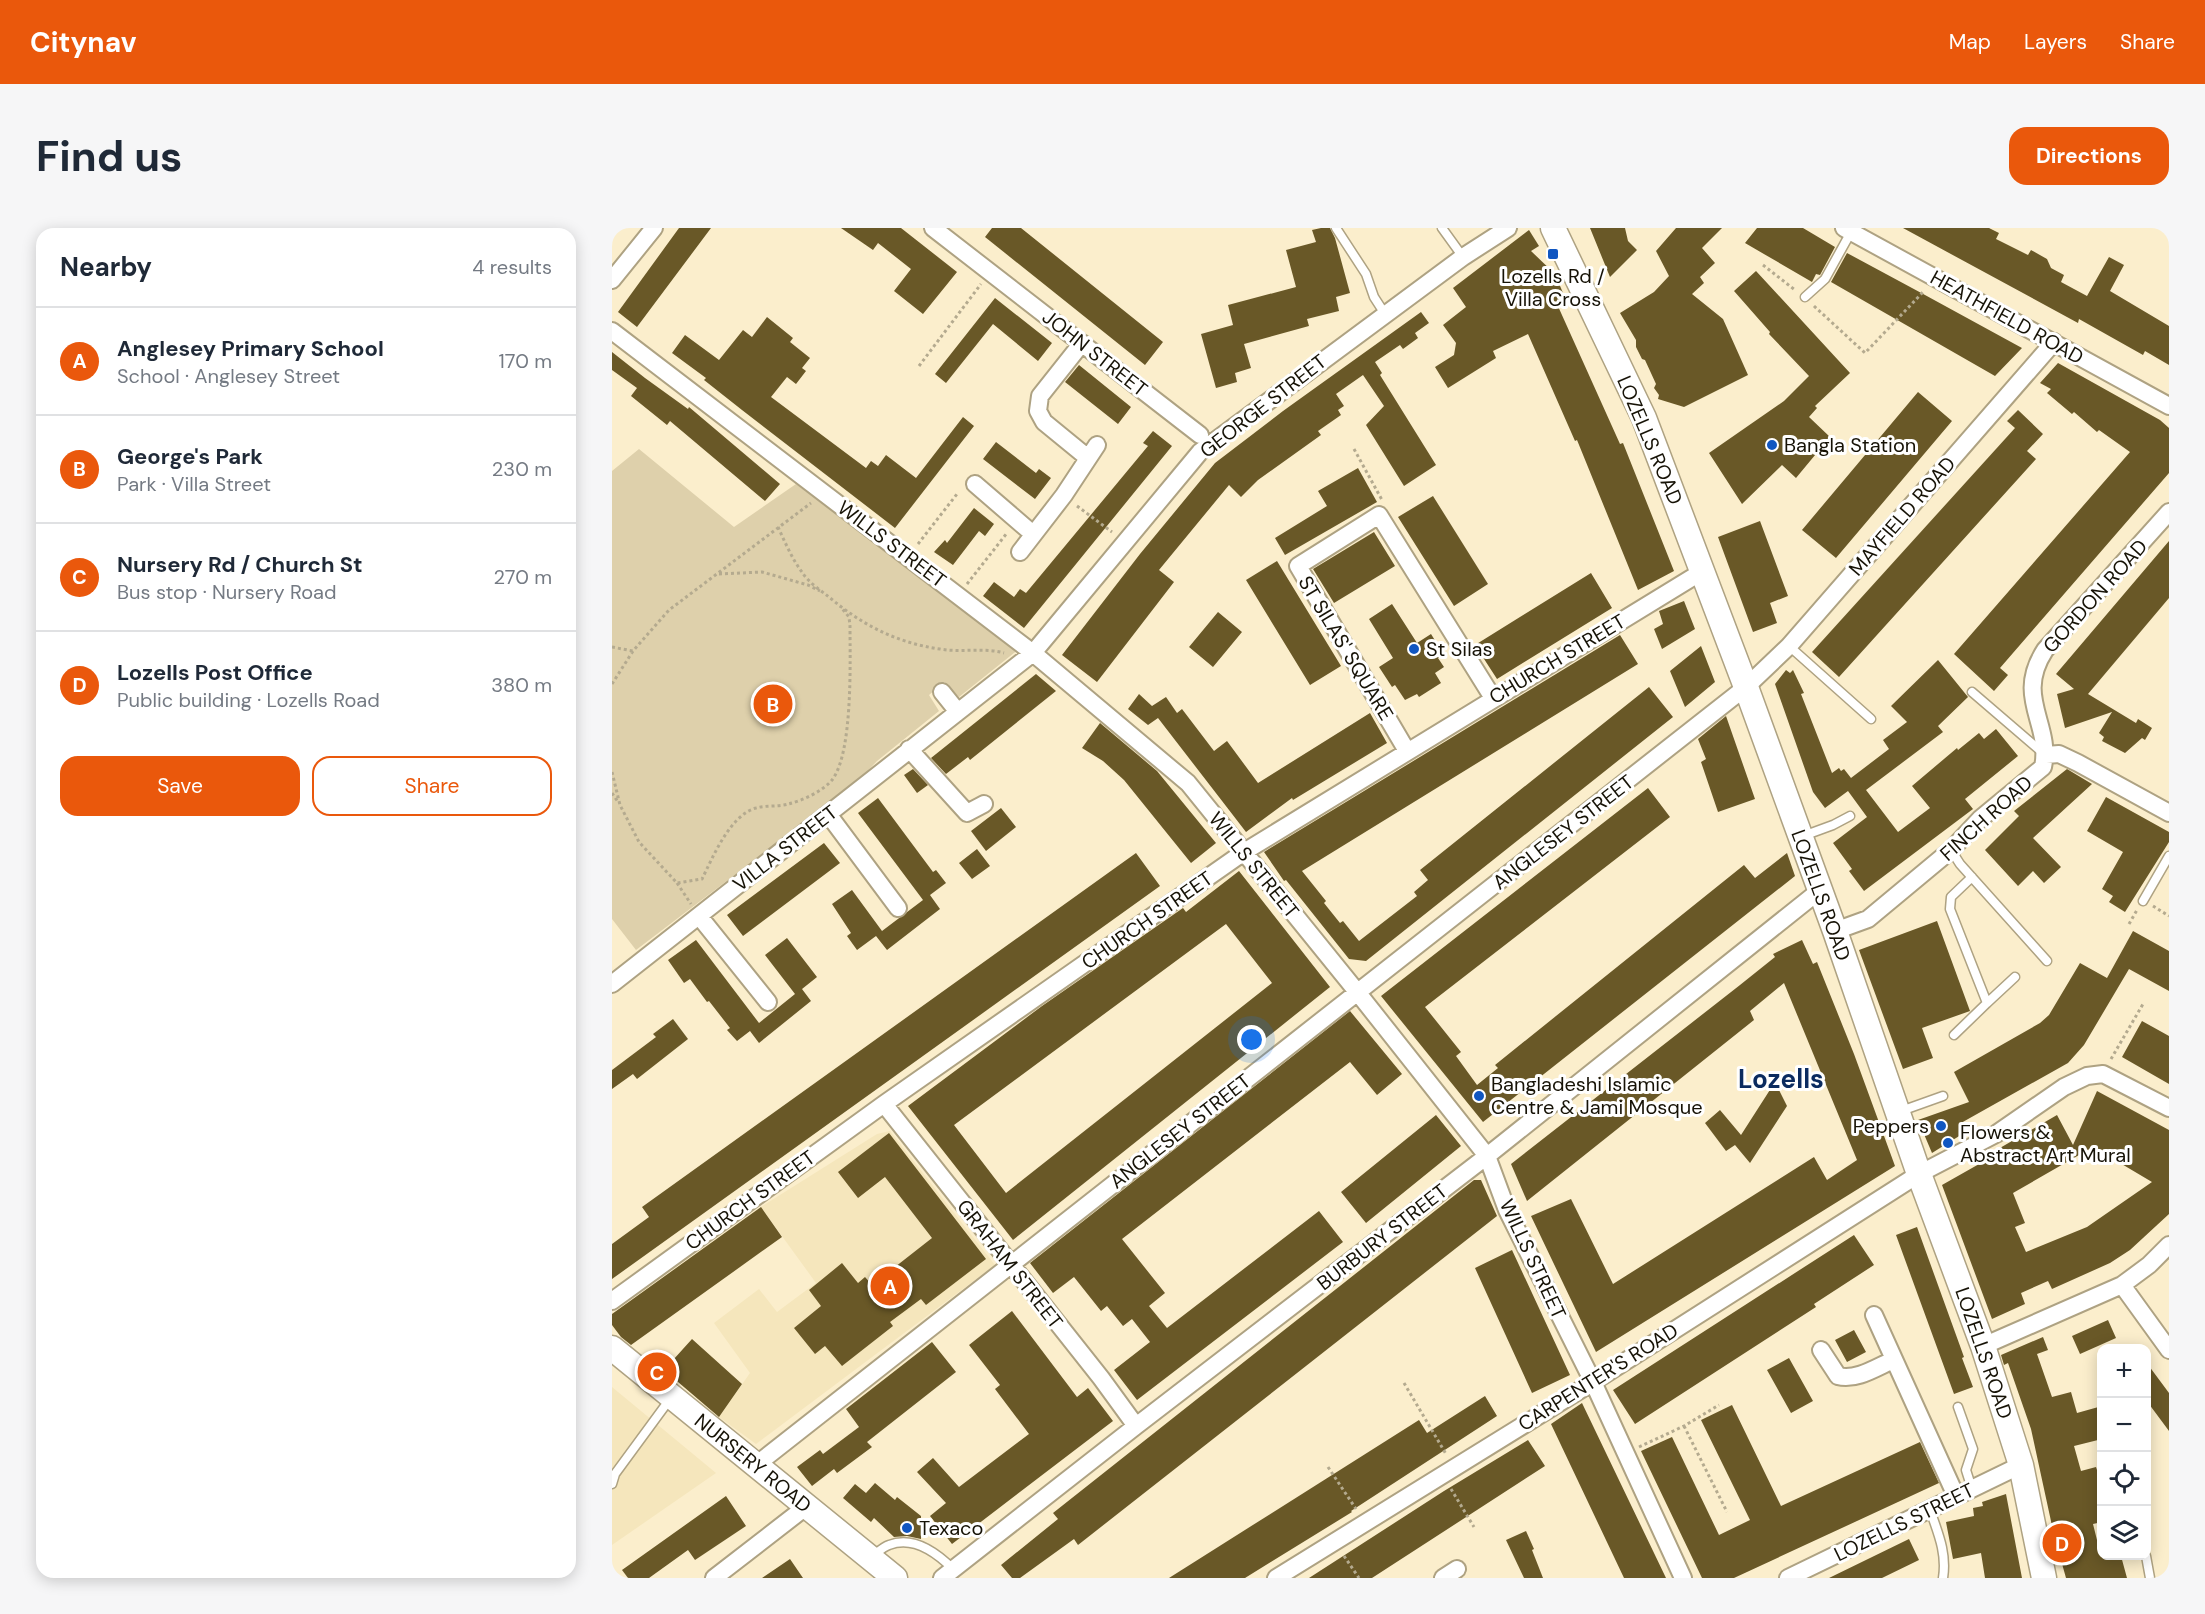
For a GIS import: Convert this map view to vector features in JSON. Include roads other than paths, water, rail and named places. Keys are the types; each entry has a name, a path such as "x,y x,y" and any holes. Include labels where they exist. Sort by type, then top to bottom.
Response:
{"main road":[{"name":"LOZELLS ROAD","path":"1553,228 1644,418 1746,687 1835,932 1919,1174 1983,1346 2021,1465 2044,1578"},
{"name":"NURSERY ROAD","path":"612,1348 895,1578"}],"street":[{"path":"612,280 654,228"},
{"name":"JOHN STREET","path":"933,228 1200,435"},
{"name":"GEORGE STREET","path":"1033,653 1200,452 1463,257 1508,228"},
{"name":"HEATHFIELD ROAD","path":"1848,230 2169,406"},
{"name":"WILLS STREET","path":"612,331 1033,653 1188,783 1487,1156 1507,1210 1593,1382 1683,1578"},
{"path":"1020,552 1064,495 1093,452 1044,422 1038,411 1040,396 1082,342"},
{"name":"MAYFIELD ROAD","path":"1746,687 1789,646 2054,342"},
{"path":"975,484 1033,534"},
{"name":"GORDON ROAD","path":"2046,755 2034,709 2032,681 2036,664 2045,650 2169,512"},
{"name":"ST SILAS' SQUARE","path":"1407,751 1298,566 1379,515 1493,698"},
{"name":"CHURCH STREET","path":"612,1301 884,1104 1244,852 1703,571"},
{"name":"VILLA STREET","path":"612,984 1033,653"},
{"name":"ANGLESEY STREET","path":"756,1465 1746,687"},
{"path":"942,692 958,711"},
{"path":"909,749 967,813 984,804"},
{"name":"FINCH ROAD","path":"1835,932 1868,919 1951,850 1980,819 2043,767 2046,755 2059,754 2169,813"},
{"path":"828,814 898,908"},
{"name":"BURBURY STREET","path":"948,1574 1487,1156 1819,891"},
{"path":"699,916 768,1002"},
{"name":"CARPENTER'S ROAD","path":"1276,1578 1593,1382 1919,1174 1996,1134 2064,1087 2086,1076 2103,1074 2169,1108"},
{"name":"GRAHAM STREET","path":"884,1104 1101,1378 1136,1426"},
{"path":"1983,1346 2122,1285 2149,1265 2169,1245"},
{"path":"2122,1285 2169,1350"},
{"path":"1874,1315 1956,1496"},
{"path":"1821,1350 1838,1376 1844,1378 1854,1377 1893,1360"},
{"name":"LOZELLS STREET","path":"1788,1578 2021,1465"},
{"path":"714,1578 807,1506"}],"lane":[{"path":"1336,228 1366,274 1374,297 1385,314"},
{"path":"1442,228 1463,257"},
{"path":"1805,297 1826,279 1848,230"},
{"path":"1789,646 1870,719"},
{"path":"1972,692 2046,755"},
{"path":"1799,837 1833,825 1850,816"},
{"path":"1951,850 1972,877 2048,961"},
{"path":"2144,901 2169,856"},
{"path":"1972,877 1951,897 1950,909 1987,1003"},
{"path":"1954,1035 2015,977"},
{"path":"1897,1112 1943,1096"},
{"path":"612,1484 615,1474 672,1396"},
{"path":"1958,1407 1973,1449 1966,1470 1972,1489"},
{"path":"1930,1510 1943,1547 1946,1563 1943,1578"},
{"path":"870,1558 888,1545 900,1543 920,1545 938,1554 948,1574"},
{"path":"2147,1560 2150,1578"}],"place":[{"name":"Lozells Rd / Villa Cross","path":"1553,254"},
{"name":"Bangla Station","path":"1772,445"},
{"name":"St Silas","path":"1414,649"},
{"name":"George's Park","path":"773,704"},
{"name":"Bangladeshi Islamic Centre & Jami Mosque","path":"1479,1096"},
{"name":"Peppers","path":"1941,1126"},
{"name":"Flowers & Abstract Art Mural","path":"1948,1143"},
{"name":"Anglesey Primary School","path":"890,1286"},
{"name":"Nursery Rd / Church St","path":"657,1372"},
{"name":"Texaco","path":"907,1528"},
{"name":"Lozells Post Office","path":"2062,1543"}],"district":[{"name":"Lozells","path":"1781,1079"}]}
